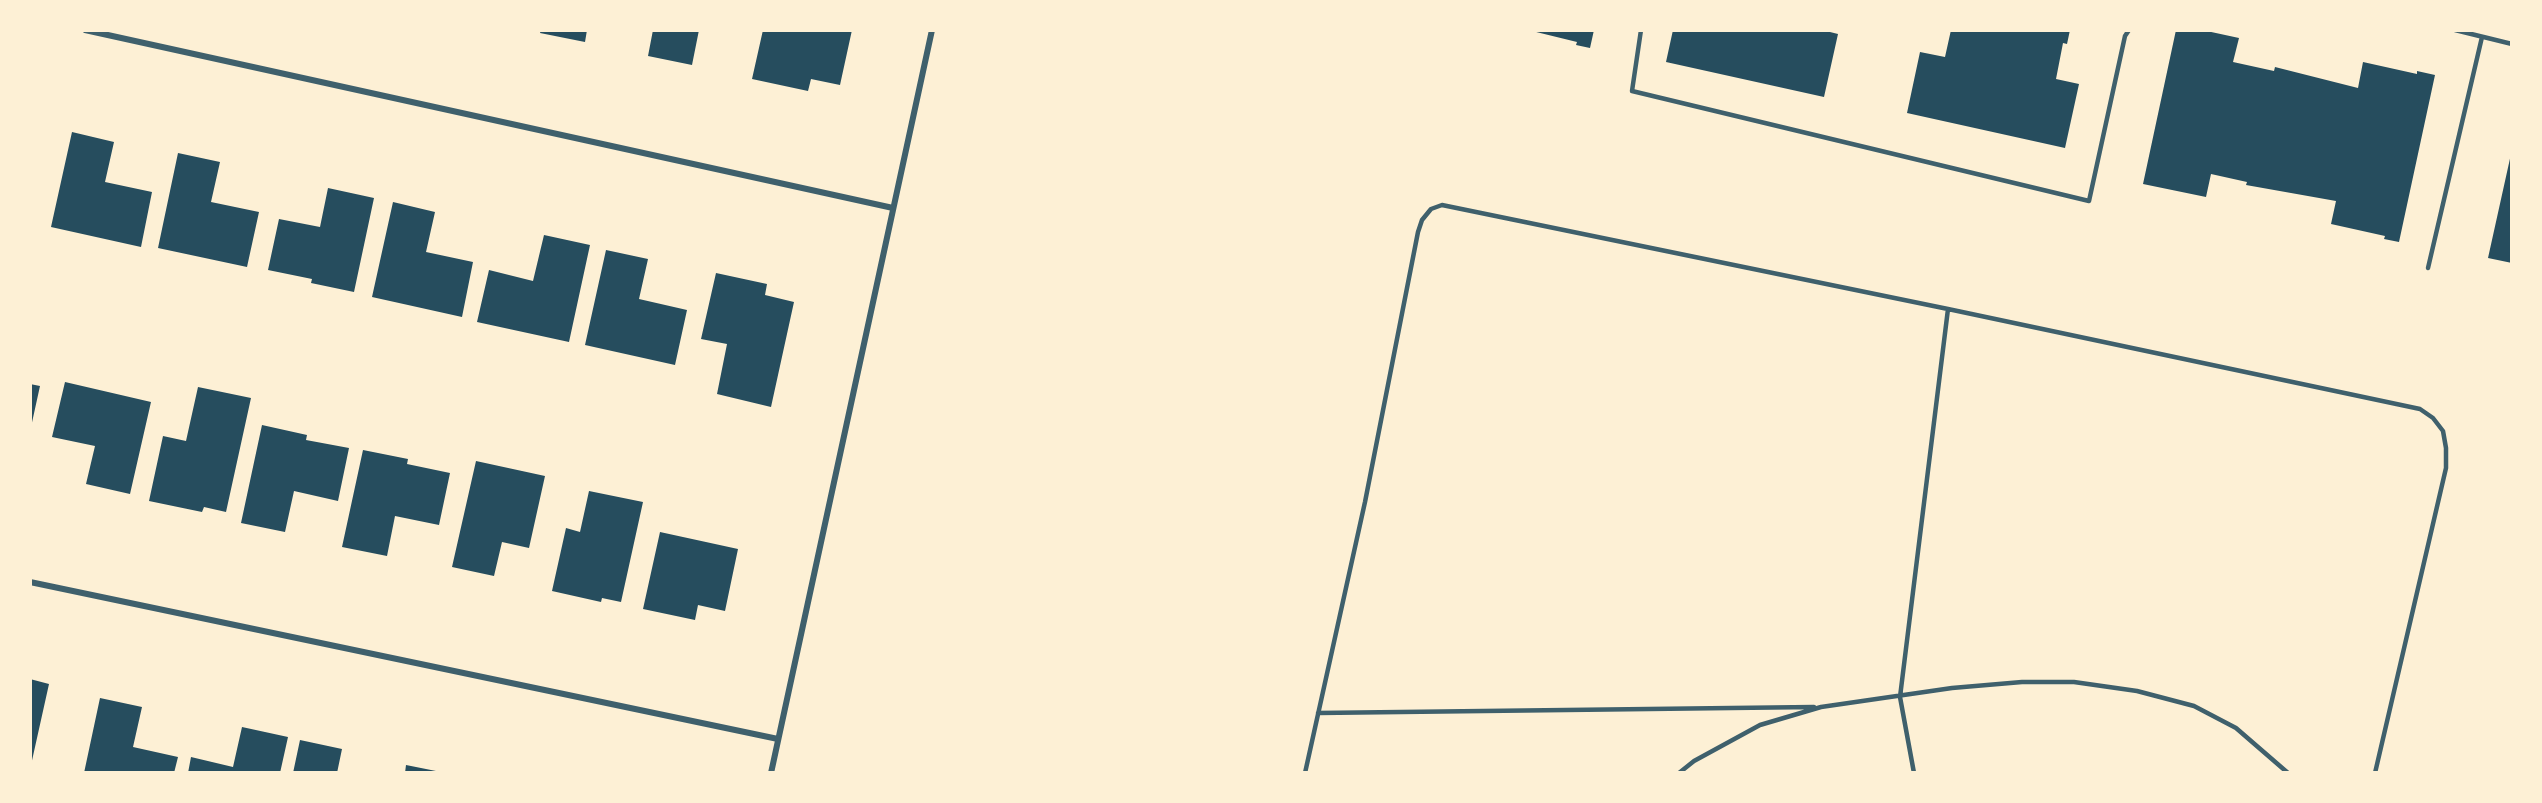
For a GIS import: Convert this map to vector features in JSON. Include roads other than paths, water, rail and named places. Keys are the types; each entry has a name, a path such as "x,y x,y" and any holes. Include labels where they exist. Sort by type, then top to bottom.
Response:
{"street":[{"path":"85,30 893,208"},
{"path":"771,773 932,30"},
{"path":"30,582 778,738"}],"lane":[{"path":"1641,30 1632,91 2089,201 2125,36 2129,30"},
{"path":"2455,30 2512,44"},
{"path":"2428,268 2482,36"},
{"path":"1305,773 1365,502 1418,232 1422,220 1431,209 1442,205 2420,409 2433,418 2443,431 2446,468 2375,773"},
{"path":"1914,773 1900,697 1948,309"},
{"path":"1318,713 1821,707 1952,688 2022,682 2074,682 2137,691 2194,706 2236,728 2288,773"},
{"path":"1679,773 1694,761 1760,725 1821,707"}]}
